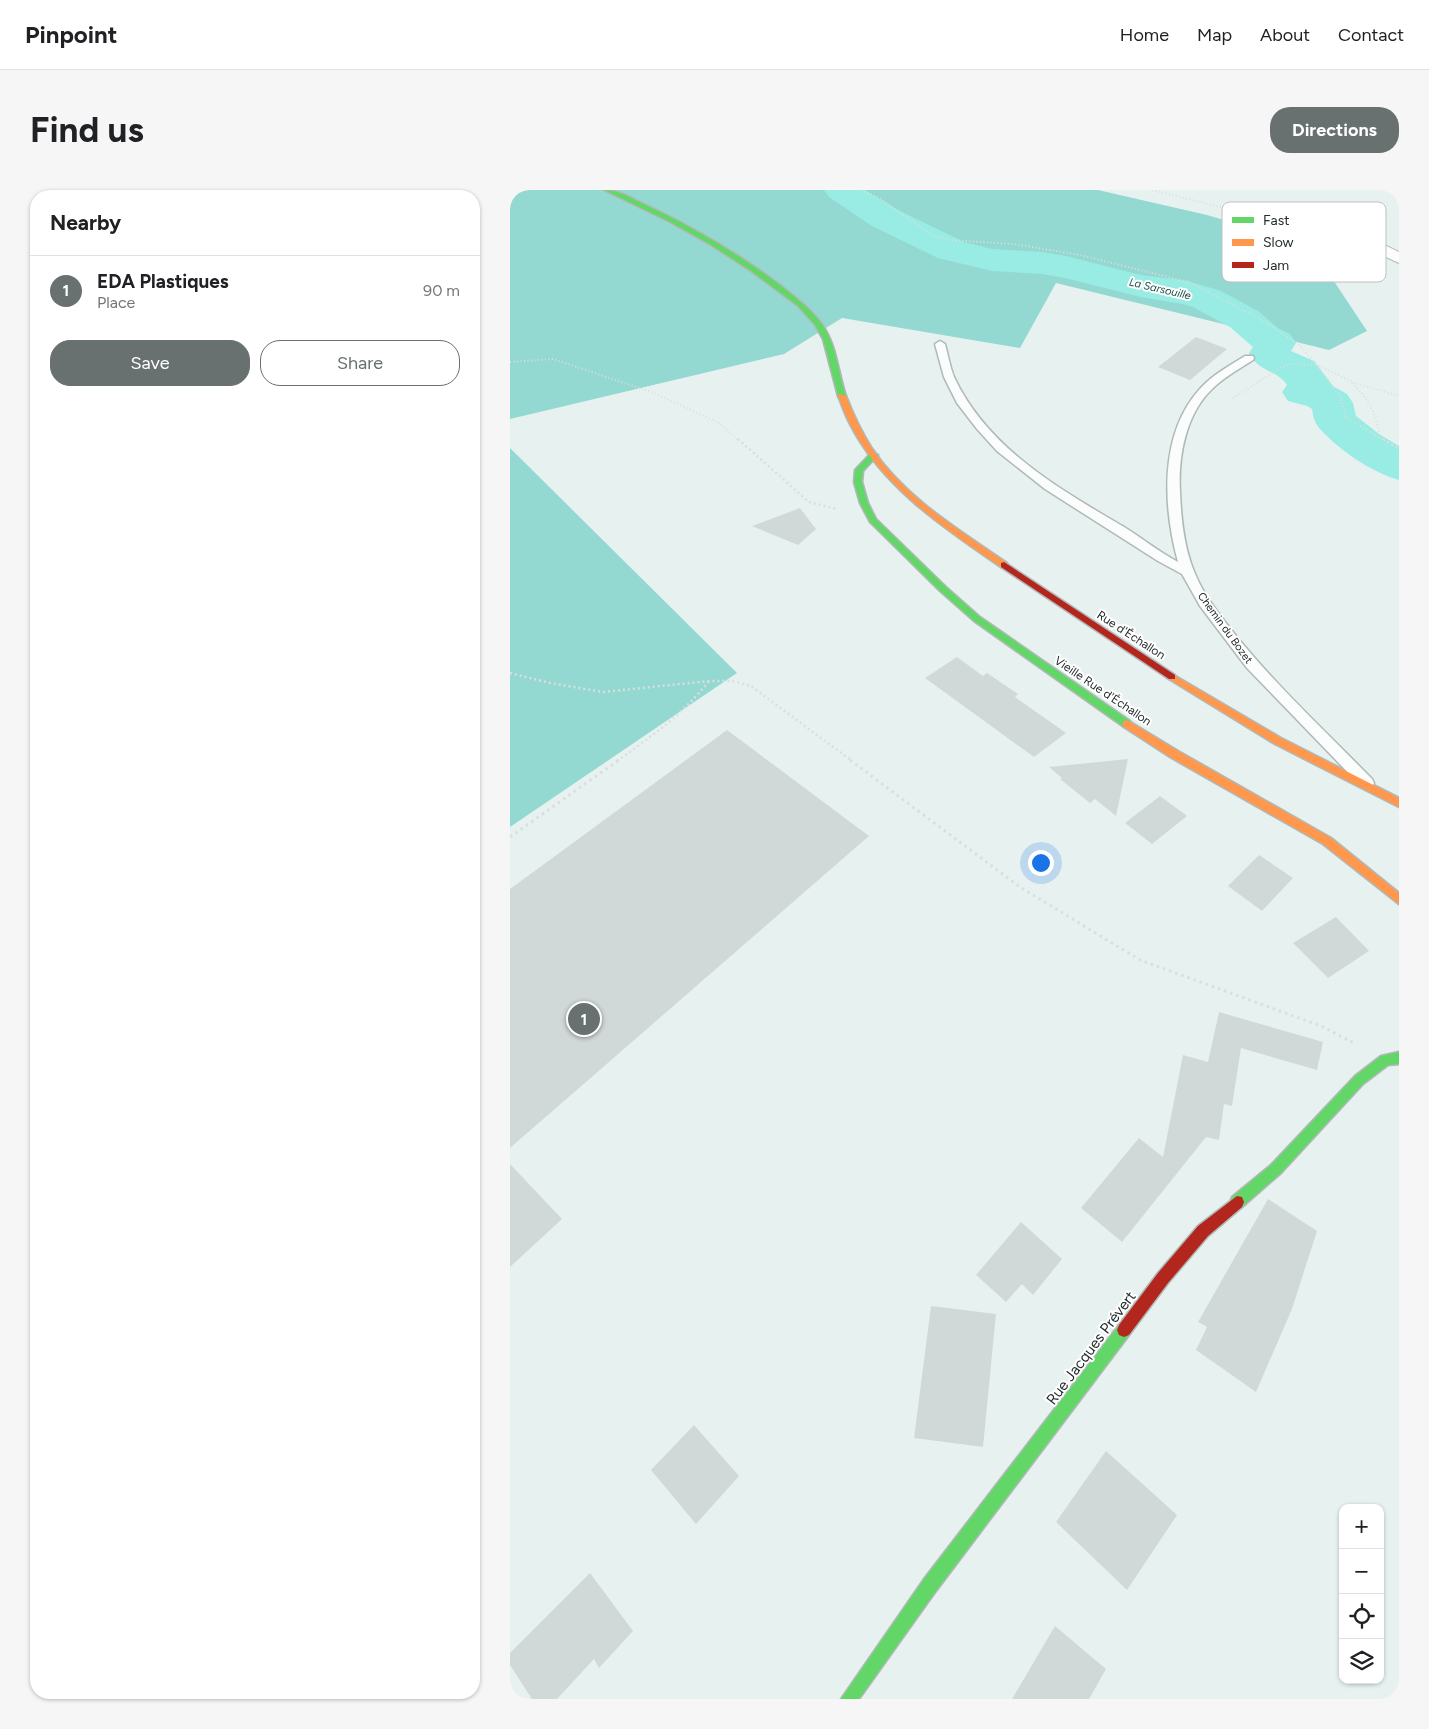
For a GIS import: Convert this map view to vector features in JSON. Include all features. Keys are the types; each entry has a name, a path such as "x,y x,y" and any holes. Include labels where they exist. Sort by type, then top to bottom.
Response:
{"main road":[{"name":"Rue d'Échallon","path":"607,190 643,204 696,230 764,276 813,317 823,330 830,344 842,400 856,431 874,455 913,499 937,519 1098,631 1278,742 1399,803"},
{"name":"Vieille Rue d'Échallon","path":"874,455 859,470 858,482 864,503 873,520 943,589 977,619 1016,648 1174,754 1327,841 1399,899"},
{"name":"Rue Jacques Prévert","path":"849,1699 930,1584 1162,1278 1202,1231 1276,1168 1359,1080 1385,1060 1399,1058"}],"street":[{"path":"1386,252 1399,258"}],"lane":[{"path":"940,344 949,377 985,433 1054,489 1136,539 1171,565 1187,571"},
{"name":"Chemin du Bozet","path":"1248,358 1203,391 1183,429 1176,452 1173,470 1176,521 1187,571 1204,602 1236,646 1267,682 1375,792"}],"path":[{"path":"861,190 879,198 932,235 950,240 1014,244 1080,255 1188,282 1257,317 1298,344 1330,380 1346,406 1346,417 1399,449"},
{"path":"1152,190 1222,207"},
{"path":"510,362 553,358 654,392 719,423 809,502 873,520"},
{"path":"1280,368 1291,364 1317,365 1350,381 1399,396"},
{"path":"1350,381 1368,398 1377,416 1380,438"},
{"path":"510,673 550,683 603,692 709,681 732,681 751,686 1020,887 1092,932 1140,960 1321,1026 1385,1060"},
{"path":"510,837 660,731 692,701 709,681"}],"shaded area":[{"path":"510,190 1098,190 1222,219 1222,282 1335,282 1367,331 1329,350 1056,283 1020,348 842,318 784,354 510,419"},
{"path":"510,448 737,673 510,827"}],"building":[{"path":"1196,337 1227,349 1190,380 1158,367"},
{"path":"800,508 816,529 798,545 752,526"},
{"path":"957,657 983,676 987,673 1018,694 1015,697 1066,733 1034,757 925,678"},
{"path":"727,730 869,836 510,1148 510,889"},
{"path":"1128,759 1116,816 1095,799 1090,803 1060,779 1062,778 1049,767"},
{"path":"1160,796 1187,816 1152,844 1125,823"},
{"path":"1259,855 1293,878 1262,911 1228,886"},
{"path":"1336,917 1369,951 1328,978 1293,943"},
{"path":"1219,1012 1323,1042 1317,1070 1241,1048 1232,1106 1224,1104 1219,1140 1206,1137 1122,1242 1081,1208 1139,1138 1163,1157 1183,1055 1208,1062"},
{"path":"510,1164 562,1219 510,1267"},
{"path":"1268,1199 1317,1231 1292,1309 1256,1392 1196,1350 1207,1327 1198,1322"},
{"path":"1021,1222 1062,1259 1033,1295 1022,1284 1006,1302 976,1275"},
{"path":"931,1306 996,1314 983,1447 914,1438"},
{"path":"694,1425 739,1476 696,1524 651,1470"},
{"path":"1106,1451 1177,1515 1127,1590 1056,1522"},
{"path":"590,1573 633,1631 599,1668 594,1659 557,1699 532,1699 510,1665 510,1653"},
{"path":"1055,1626 1106,1669 1089,1699 1012,1699"}],"waterway":[{"name":"La Sarsouille","path":"841,190 885,218 951,250 992,260 1042,263 1066,267 1141,286 1188,293 1207,299 1244,319 1264,337 1276,343 1269,353 1271,357 1299,370 1304,380 1312,386 1303,392 1321,396 1332,403 1336,421 1363,443 1399,466"}],"traffic: fast":[{"path":"607,190 672,220 714,243 754,269 800,305 813,317 827,339 842,396"},
{"path":"874,455 859,470 858,482 864,503 873,520 943,589 977,619 1127,724"},
{"path":"1237,1202 1276,1169 1359,1080 1385,1060 1399,1058"},
{"path":"849,1699 930,1585 1124,1330"}],"traffic: slow":[{"path":"842,396 854,424 869,449 908,494 955,531 1004,565"},
{"path":"1172,677 1278,741 1399,803"},
{"path":"1127,724 1174,754 1327,841 1399,899"}],"traffic: jam":[{"path":"1004,565 1172,677"},
{"path":"1124,1330 1163,1278 1203,1231 1237,1202"}],"place":[{"name":"EDA Plastiques","path":"584,1019"}]}
